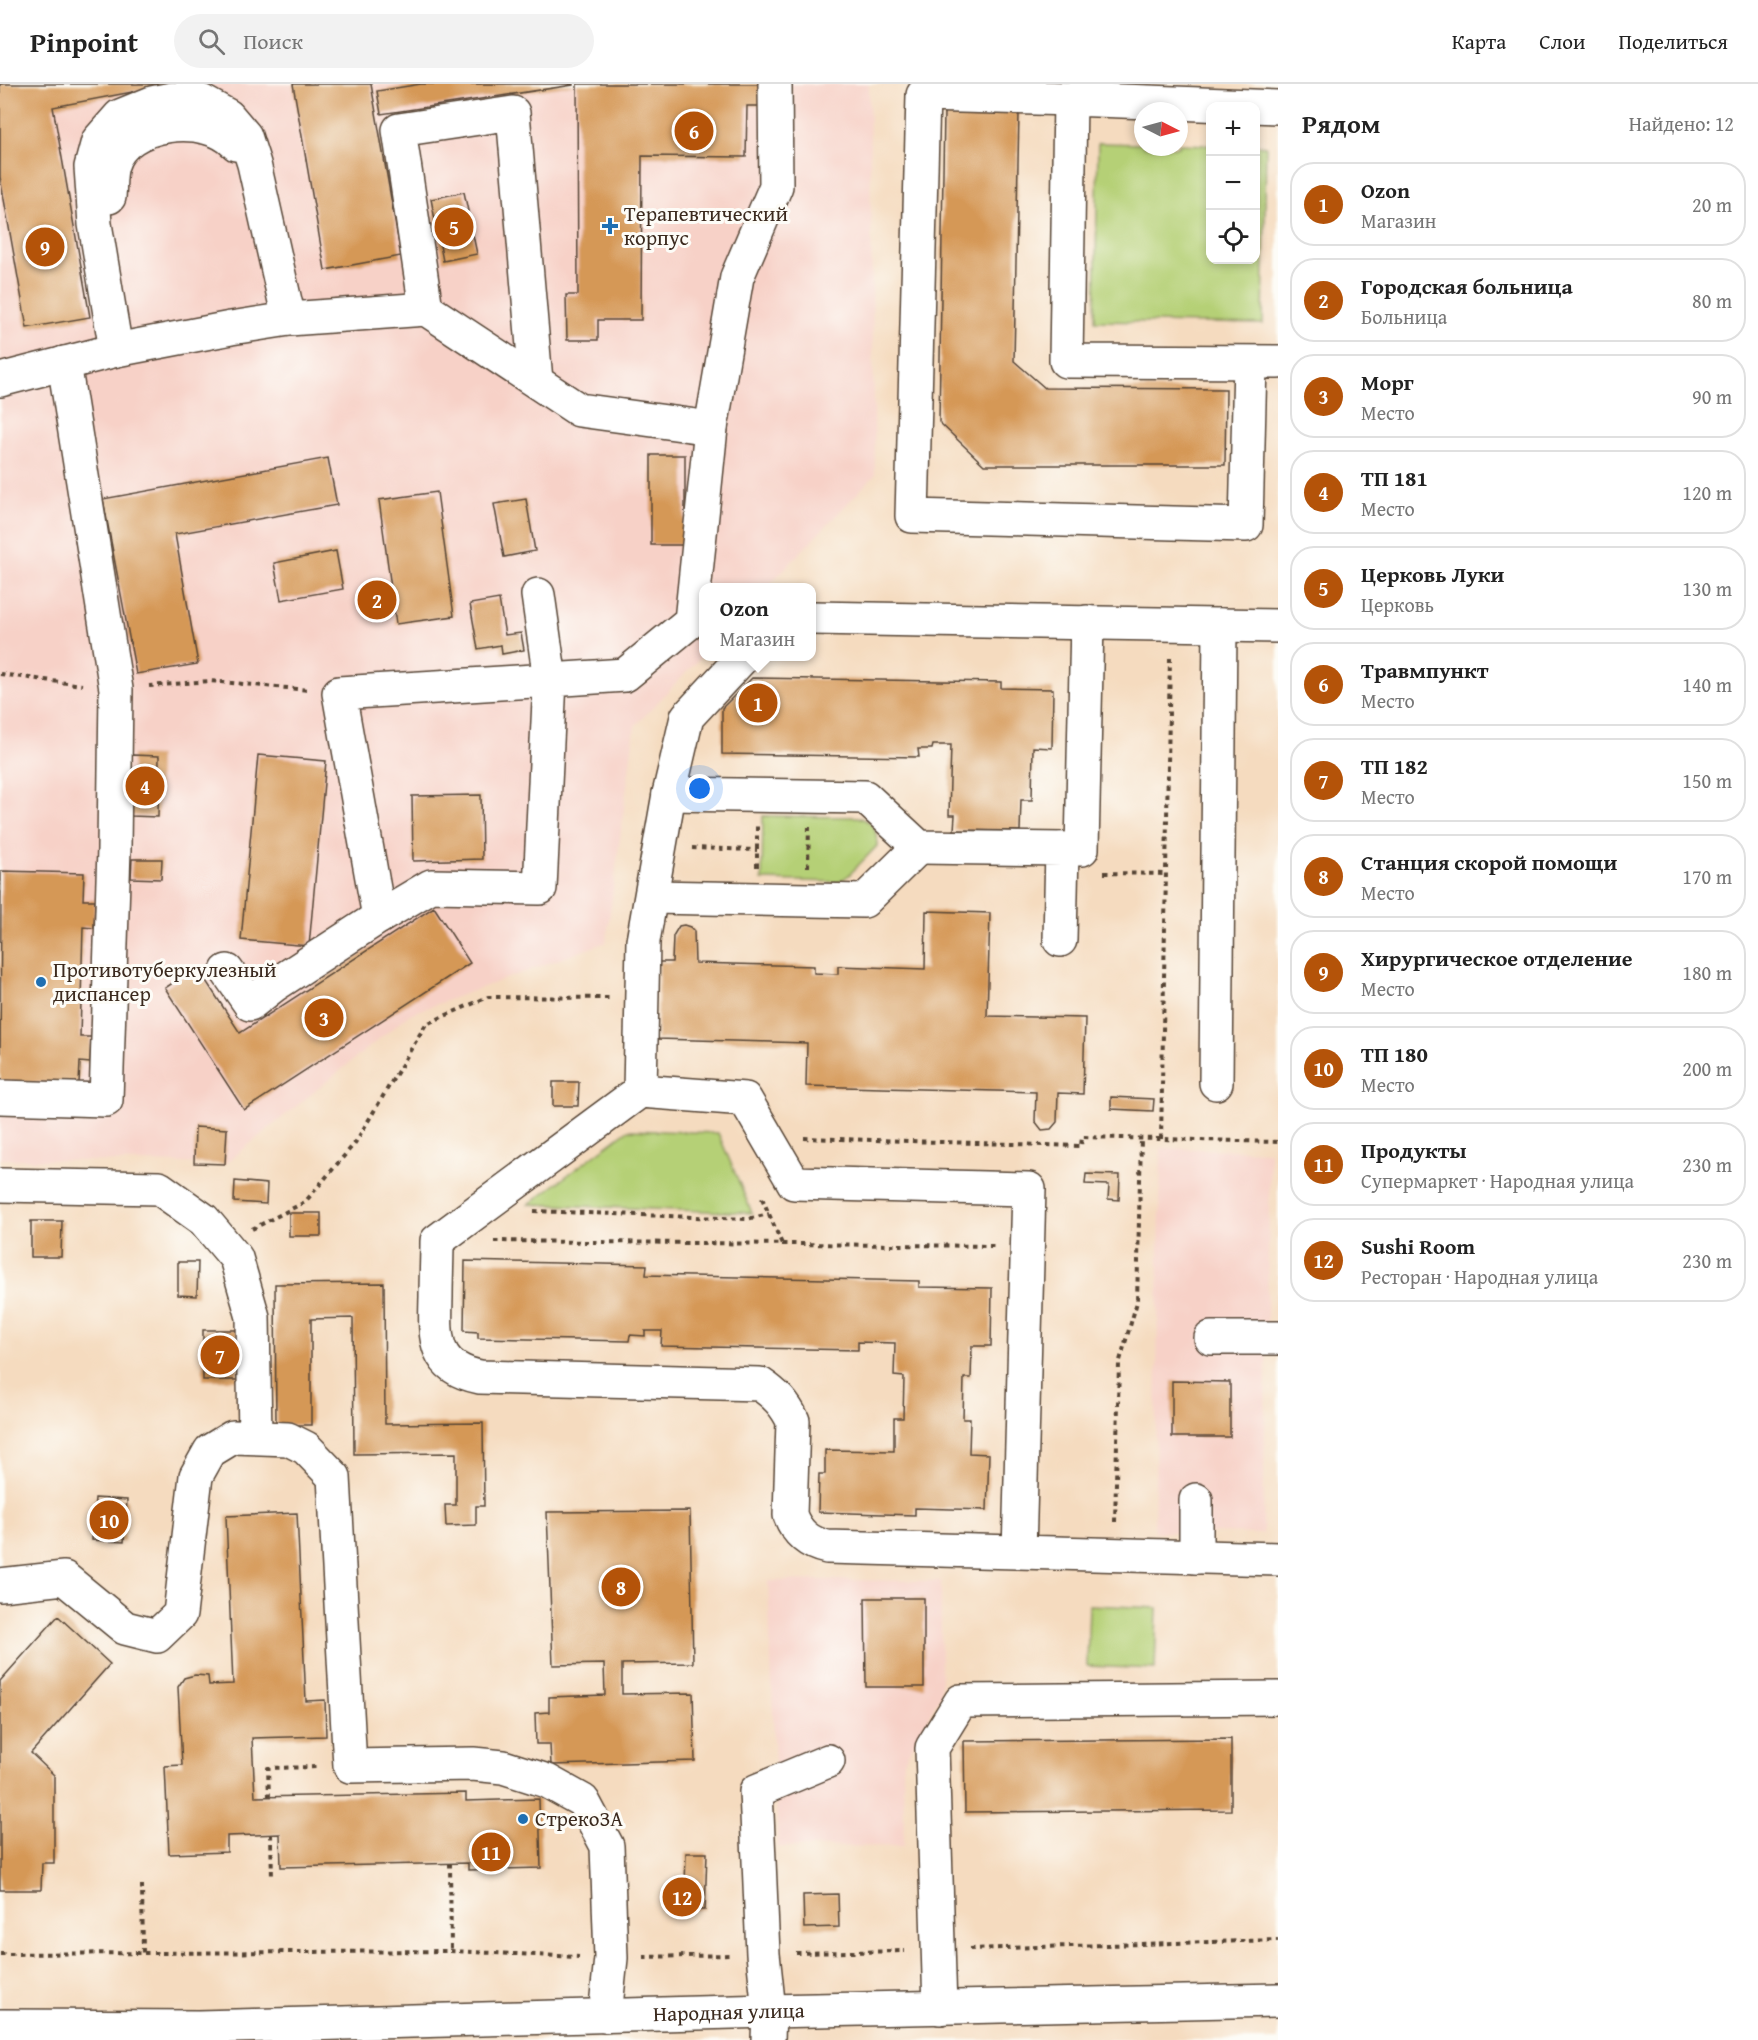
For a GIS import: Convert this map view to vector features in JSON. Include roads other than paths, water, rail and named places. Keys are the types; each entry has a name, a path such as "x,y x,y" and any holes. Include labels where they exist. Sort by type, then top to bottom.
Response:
{"street":[{"path":"379,917 339,693 625,675 691,621 711,428 737,277 776,186 776,136 768,95"},
{"path":"1070,99 1066,361 1264,362 1246,525 912,516 923,95 1070,99 1278,107"},
{"path":"116,350 95,224 91,167 98,141 120,117 152,103 172,99 201,101 228,116 245,136 254,164 289,319"},
{"path":"426,309 399,130 513,113 536,381"},
{"path":"0,380 116,350 231,328 289,319 426,309 579,410 711,428"},
{"path":"0,1097 106,1100 114,849 116,689 64,363"},
{"path":"227,971 250,1004 273,986 431,886 540,888 550,680 538,595"},
{"path":"816,618 1278,626"},
{"path":"669,794 865,797 919,846 1082,849 1087,622"},
{"path":"1216,1083 1220,625"},
{"path":"640,1090 643,941 669,794 687,717 740,661"},
{"path":"652,897 864,901 919,846"},
{"path":"1060,940 1062,849"},
{"path":"1019,1552 1029,1189 794,1183 745,1099 640,1090 438,1240 435,1334 443,1356 459,1371 480,1377 759,1384 779,1399 793,1421 790,1515 794,1525 808,1540 827,1547 1278,1559"},
{"path":"0,1185 159,1188 204,1220 236,1258 253,1317 255,1437"},
{"path":"1211,1338 1278,1338"},
{"path":"0,1585 64,1578 125,1628 157,1636 180,1614 196,1476 210,1450 233,1437 288,1439 306,1448 334,1477 350,1766 473,1764 503,1767 547,1781 583,1801 606,1846 611,1958 605,2016"},
{"path":"1196,1500 1196,1557"},
{"path":"940,2007 932,1748 960,1701 1278,1698"},
{"path":"769,2025 763,1954 756,1791 828,1761"},
{"name":"Народная улица","path":"0,2026 198,2034 605,2016 769,2025 940,2007 1278,2000"}],"place":[{"name":"Травмпункт","path":"694,131"},
{"name":"Терапевтический корпус","path":"610,226"},
{"name":"Церковь Луки","path":"454,227"},
{"name":"Хирургическое отделение","path":"45,247"},
{"name":"Городская больница","path":"377,600"},
{"name":"Ozon","path":"758,703"},
{"name":"ТП 181","path":"145,786"},
{"name":"Противотуберкулезный диспансер","path":"41,982"},
{"name":"Морг","path":"324,1018"},
{"name":"ТП 182","path":"220,1355"},
{"name":"ТП 180","path":"109,1520"},
{"name":"Станция скорой помощи","path":"621,1587"},
{"name":"СтрекоЗА","path":"523,1819"},
{"name":"Продукты","path":"491,1852"},
{"name":"Sushi Room","path":"682,1897"}]}
